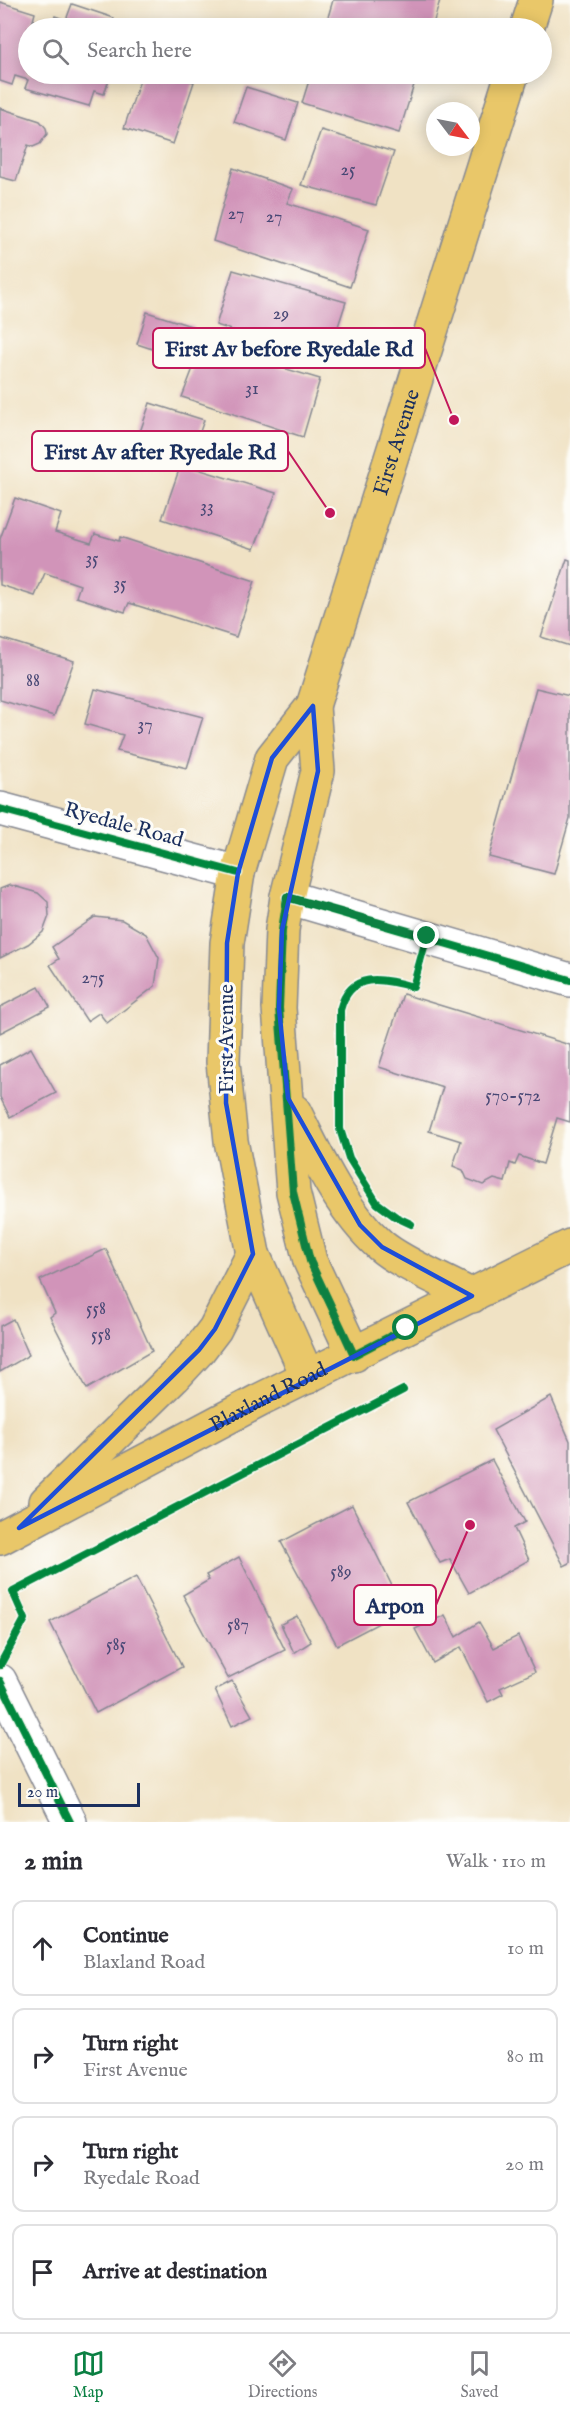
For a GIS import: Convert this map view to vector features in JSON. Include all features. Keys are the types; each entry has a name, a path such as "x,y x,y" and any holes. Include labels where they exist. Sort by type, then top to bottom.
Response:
{"main road":[{"path":"530,18 536,0"},
{"name":"First Avenue","path":"308,1377 253,1254 231,1141 223,1062 226,943 238,873 272,758 313,706 509,84"},
{"name":"First Avenue","path":"313,706 318,771 287,897 282,930 279,1008 288,1098 293,1192 310,1261 354,1355"},
{"path":"288,1098 318,1158 360,1225 382,1247 472,1296"},
{"name":"Blaxland Road","path":"10,1533 308,1377 570,1246"},
{"path":"10,1533 175,1376 199,1350 215,1329 253,1254"}],"street":[{"name":"Ryedale Road","path":"0,809 238,873"},
{"path":"287,897 570,980"},
{"path":"0,1681 70,1822"}],"highlighted area":[{"path":"313,706 318,771 282,930 279,1008 288,1098 360,1225 382,1247 472,1296 19,1528 199,1350 215,1329 253,1254 226,1103 227,943 238,873 272,758"}],"building":[{"path":"333,0 440,0 435,18 328,18"},
{"path":"0,2 35,13 34,18 18,18 18,77 15,76 12,85 0,81"},
{"path":"72,4 114,18 67,18"},
{"path":"26,84 108,84 104,94 94,91 89,106 25,88"},
{"path":"139,84 193,84 173,144 124,128"},
{"path":"308,84 414,84 399,133 302,103"},
{"path":"246,87 298,103 286,140 234,122"},
{"path":"0,108 40,121 46,128 47,134 40,144 33,147 28,145 16,181 0,177"},
{"path":"321,130 394,152 376,205 301,185"},
{"path":"233,168 293,189 287,203 369,229 350,287 213,241"},
{"path":"233,270 346,302 327,360 216,325"},
{"path":"147,312 194,327 186,360 137,344"},
{"path":"219,349 320,379 303,437 182,397 197,358 214,363"},
{"path":"150,403 204,420 194,449 140,432"},
{"path":"181,464 276,493 254,549 162,519"},
{"path":"15,498 61,514 55,532 91,543 95,534 119,541 120,537 255,581 236,637 129,603 125,612 76,597 80,585 45,573 35,596 0,585 0,539"},
{"path":"567,559 570,560 570,646 541,637"},
{"path":"0,638 74,661 54,716 0,700"},
{"path":"536,688 570,696 570,818 554,874 489,857"},
{"path":"95,689 203,717 187,768 117,751 123,735 85,724"},
{"path":"10,885 38,893 48,902 49,916 43,932 28,944 0,958 0,889"},
{"path":"95,917 122,920 146,934 159,958 155,986 107,1023 99,1013 87,1021 50,965 59,959 52,947"},
{"path":"39,987 50,1007 0,1033 0,1007"},
{"path":"403,994 570,1045 570,1122 557,1118 543,1164 519,1156 515,1165 510,1163 505,1182 494,1179 483,1185 467,1179 463,1170 453,1166 461,1141 429,1131 443,1087 379,1067"},
{"path":"31,1048 56,1093 10,1117 0,1097 0,1065"},
{"path":"106,1249 152,1351 87,1389 50,1317 55,1313 40,1280"},
{"path":"13,1319 29,1355 0,1372 0,1326"},
{"path":"551,1397 570,1441 570,1563 564,1566 493,1430"},
{"path":"492,1460 525,1522 514,1528 529,1560 469,1593 450,1559 440,1563 408,1502"},
{"path":"352,1505 399,1600 376,1614 381,1622 337,1645 281,1542"},
{"path":"239,1557 285,1650 228,1678 183,1595 209,1580 206,1575"},
{"path":"136,1577 182,1667 96,1713 50,1622"},
{"path":"445,1615 456,1637 479,1622 494,1648 518,1636 535,1672 500,1688 503,1694 488,1702 461,1647 433,1663 415,1629"},
{"path":"297,1616 311,1642 294,1653 281,1624"},
{"path":"232,1681 252,1716 232,1726 215,1690"}],"cycle path":[{"path":"0,809 238,873"},
{"path":"287,897 570,980"},
{"path":"411,1224 396,1217 377,1203 349,1158 340,1129 340,1010 345,997 359,983 379,980 413,987 427,936"},
{"path":"0,1665 25,1619 13,1592 403,1390"},
{"path":"0,1681 70,1822"}],"place":[{"name":"First Av before Ryedale Rd","path":"454,420"},
{"name":"First Av after Ryedale Rd","path":"330,513"},
{"name":"Arpon","path":"470,1525"}],"route":[{"path":"406,1328 354,1355 310,1261 293,1192 279,1008 282,930 287,897 427,936"}]}
